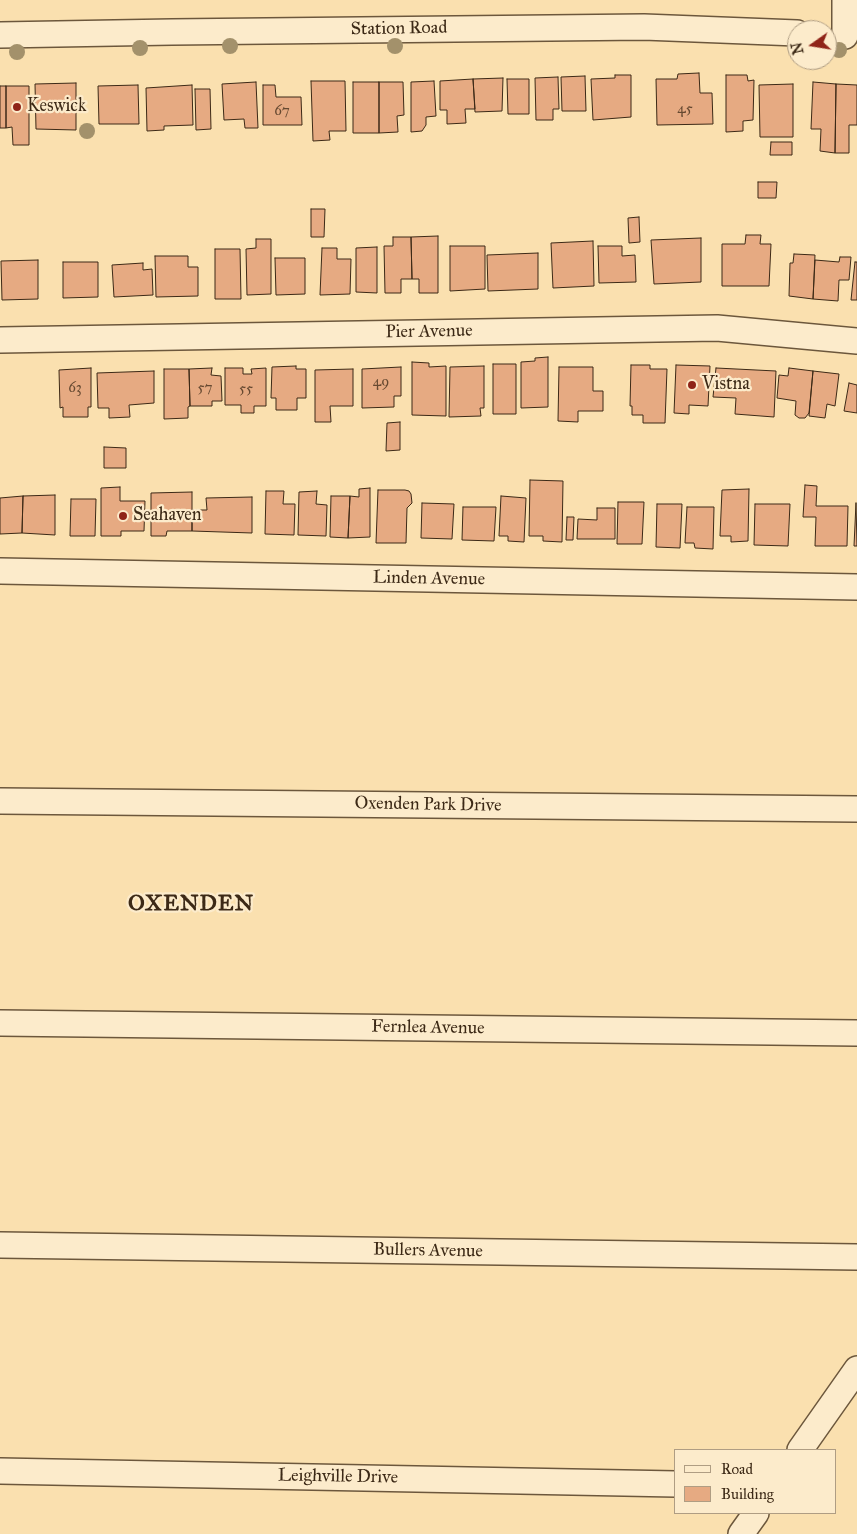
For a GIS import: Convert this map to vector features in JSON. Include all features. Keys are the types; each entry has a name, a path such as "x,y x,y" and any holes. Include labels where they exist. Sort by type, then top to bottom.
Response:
{"street":[{"path":"843,37 845,0"},
{"name":"Station Road","path":"0,36 644,26 787,32"},
{"name":"Pier Avenue","path":"0,340 717,328 857,341"},
{"name":"Linden Avenue","path":"0,571 857,587"},
{"name":"Oxenden Park Drive","path":"0,801 857,809"},
{"name":"Fernlea Avenue","path":"0,1023 857,1033"},
{"name":"Bullers Avenue","path":"0,1244 857,1257"},
{"path":"801,1449 857,1369"},
{"name":"Leighville Drive","path":"0,1471 674,1484"},
{"path":"741,1534 755,1514"}],"building":[{"path":"699,73 700,93 712,93 713,124 657,125 656,79 677,79 678,74"},
{"path":"615,75 631,75 631,117 593,120 591,79 615,78"},
{"path":"726,75 747,75 748,81 754,80 753,120 743,121 743,131 726,132"},
{"path":"585,76 586,111 562,111 561,77"},
{"path":"558,77 559,109 553,109 553,120 536,120 535,78"},
{"path":"503,78 502,111 475,112 473,79"},
{"path":"473,79 475,109 465,109 466,123 447,124 447,110 440,110 440,81"},
{"path":"507,79 529,79 529,114 508,114"},
{"path":"311,81 345,81 346,131 329,131 330,140 313,141"},
{"path":"434,81 436,116 426,117 426,125 422,131 411,132 411,82"},
{"path":"256,82 258,128 245,128 244,119 224,120 222,84"},
{"path":"353,82 379,82 379,133 353,133"},
{"path":"379,82 403,82 404,115 397,116 398,132 379,133"},
{"path":"813,82 836,84 835,153 820,151 821,129 811,129"},
{"path":"76,83 76,130 36,129 35,84"},
{"path":"793,84 793,137 760,137 759,85"},
{"path":"836,84 857,85 857,125 849,125 849,153 835,153"},
{"path":"138,85 139,124 99,124 98,86"},
{"path":"192,85 193,125 164,126 164,130 147,131 146,88"},
{"path":"263,85 275,85 276,97 301,97 302,125 263,125"},
{"path":"0,86 6,86 6,128 0,128"},
{"name":"Keswick","path":"6,86 29,86 29,145 13,145 12,127 6,128"},
{"path":"195,89 210,89 211,129 196,130"},
{"path":"771,142 792,142 792,155 770,155"},
{"path":"758,182 777,182 776,198 758,198"},
{"path":"311,209 325,209 324,237 311,237"},
{"path":"639,217 640,242 629,243 628,218"},
{"path":"746,235 761,235 760,244 771,244 769,286 722,286 722,244 745,244"},
{"path":"438,236 438,293 419,293 419,279 412,279 411,237"},
{"path":"393,237 411,237 412,279 401,279 401,293 385,293 384,246 393,246"},
{"path":"701,238 701,282 654,284 651,240"},
{"path":"256,239 271,239 271,294 247,295 246,249 256,248"},
{"path":"593,241 594,286 553,288 551,243"},
{"path":"450,246 485,246 485,289 450,291"},
{"path":"598,246 622,246 622,256 635,255 636,282 599,283"},
{"path":"377,247 377,293 356,292 356,248"},
{"path":"322,248 337,248 337,259 351,259 350,294 320,295"},
{"path":"215,249 240,249 241,299 215,299"},
{"path":"538,253 538,289 488,291 487,255"},
{"path":"794,254 815,255 813,299 789,296 790,263 793,263"},
{"path":"155,256 188,256 188,267 198,267 198,296 156,297"},
{"path":"840,257 851,257 849,280 839,280 838,301 813,299 815,260 839,262"},
{"path":"275,258 305,258 305,294 276,295"},
{"path":"38,260 38,299 2,300 1,261"},
{"path":"63,262 98,262 98,297 63,298"},
{"path":"855,262 857,262 857,300 851,300"},
{"path":"143,263 143,270 152,269 153,295 114,297 112,265"},
{"path":"548,357 548,407 521,408 521,362 535,361 535,358"},
{"path":"412,362 429,363 429,367 446,366 446,416 412,415"},
{"path":"493,364 516,364 516,414 493,414"},
{"path":"631,365 650,365 650,369 667,369 665,423 643,423 643,415 632,415 632,406 630,406"},
{"name":"Vistna","path":"676,365 710,366 708,406 689,405 689,414 674,413"},
{"path":"296,366 296,369 306,369 306,398 297,398 297,410 276,410 276,398 271,398 272,367"},
{"path":"484,366 484,408 480,408 481,416 449,417 450,367"},
{"path":"401,367 401,396 394,396 394,407 362,408 362,369"},
{"path":"559,367 593,367 593,391 603,391 603,411 578,411 578,422 558,421"},
{"path":"91,368 91,407 88,407 88,417 63,417 63,407 60,408 59,370"},
{"path":"212,368 211,375 221,376 222,401 212,401 212,406 190,406 189,369"},
{"path":"225,368 243,368 243,374 252,374 251,369 266,368 266,406 254,406 254,413 241,413 241,405 225,405"},
{"path":"716,368 776,371 774,417 735,414 736,398 713,397"},
{"path":"789,368 813,371 809,413 805,418 799,418 795,415 796,401 777,398 779,375 788,376"},
{"path":"164,369 189,369 190,406 188,407 188,418 164,419"},
{"path":"353,369 353,406 330,406 331,422 315,422 315,370"},
{"path":"154,371 154,403 129,405 130,417 109,418 109,408 98,408 97,373"},
{"path":"813,371 839,374 835,406 827,404 825,418 809,416"},
{"path":"849,383 857,385 857,413 844,411"},
{"path":"400,422 400,450 386,451 387,423"},
{"path":"104,447 126,448 126,468 104,468"},
{"path":"530,480 563,481 562,542 543,541 543,536 529,536"},
{"path":"805,485 817,486 816,506 848,506 847,546 815,546 816,517 803,517"},
{"name":"Seahaven","path":"120,487 120,501 145,501 144,531 121,531 121,536 101,536 101,488"},
{"path":"370,488 370,537 348,538 350,496 359,497 359,489"},
{"path":"749,489 748,541 731,542 731,536 720,536 722,490"},
{"path":"378,490 405,490 411,494 412,503 407,508 406,543 376,543"},
{"path":"266,491 284,491 283,504 295,504 294,535 265,534"},
{"path":"317,491 316,504 327,505 326,536 298,535 299,492"},
{"path":"192,492 192,531 167,531 166,536 151,536 151,493"},
{"path":"55,495 55,535 22,533 23,496"},
{"path":"23,496 22,533 0,534 0,498"},
{"path":"331,496 350,496 348,538 330,537"},
{"path":"501,496 526,498 524,542 508,541 508,536 499,536"},
{"path":"252,497 252,533 192,531 192,510 207,510 206,498"},
{"path":"71,499 96,499 95,536 70,536"},
{"path":"618,502 644,502 642,544 617,544"},
{"path":"422,503 454,504 452,539 421,538"},
{"path":"856,503 857,546 854,546"},
{"path":"657,504 682,504 680,548 656,547"},
{"path":"755,504 790,504 788,546 754,545"},
{"path":"463,507 496,507 494,541 462,540"},
{"path":"687,507 714,507 713,549 695,548 694,543 685,543"},
{"path":"597,508 615,508 615,539 577,539 578,519 597,520"},
{"path":"567,517 574,517 573,540 566,540"}],"place":[{"name":"Keswick","path":"17,107"},
{"name":"Vistna","path":"692,385"},
{"name":"Seahaven","path":"123,516"}],"district":[{"name":"OXENDEN","path":"191,905"}]}
